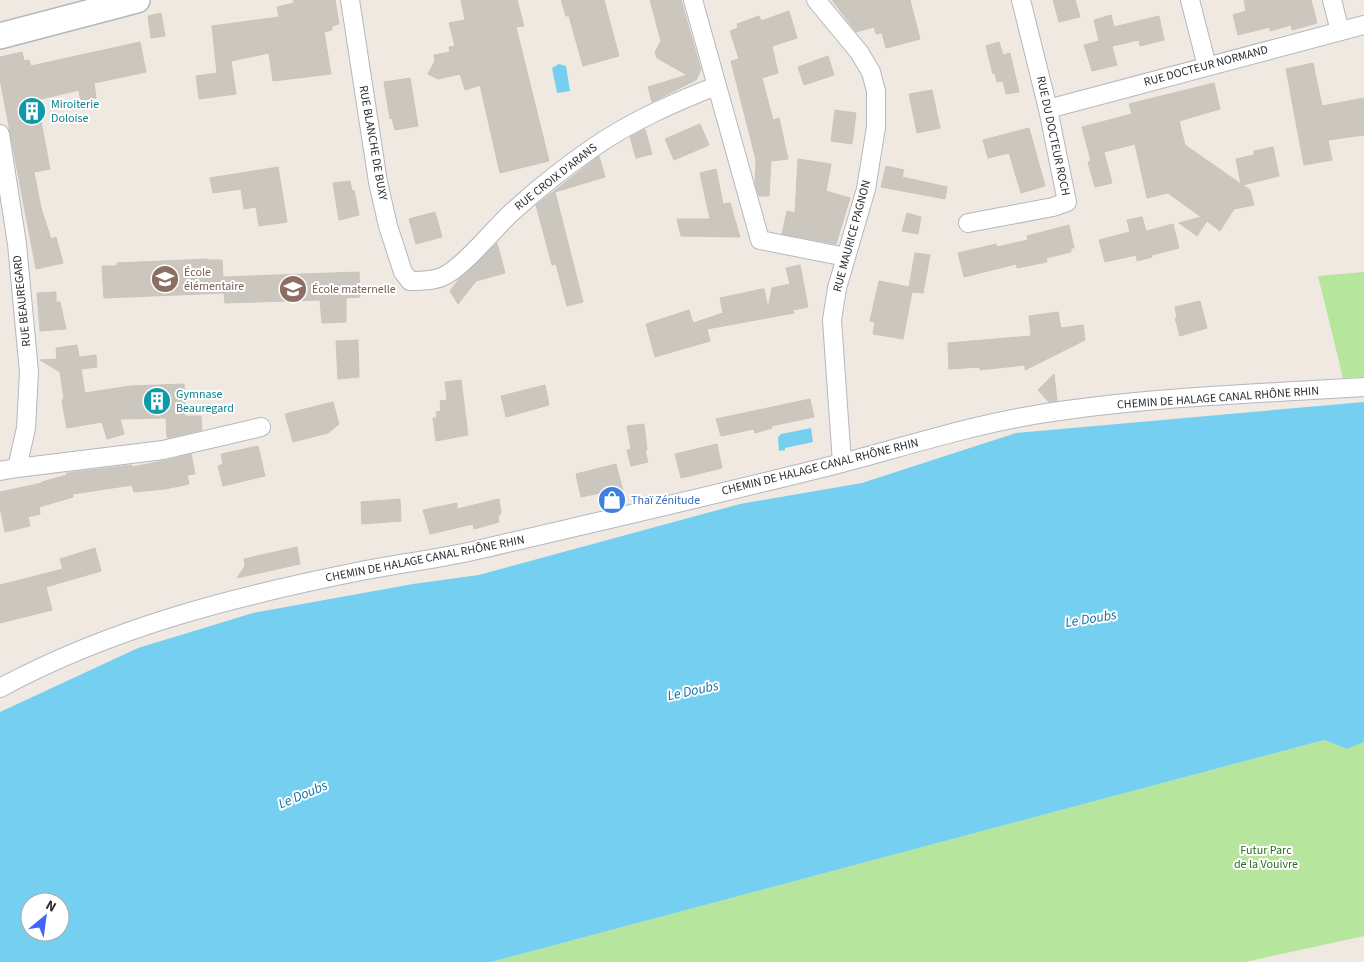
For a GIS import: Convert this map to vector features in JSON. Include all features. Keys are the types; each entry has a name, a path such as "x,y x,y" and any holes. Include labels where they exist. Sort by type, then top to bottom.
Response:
{"main road":[{"path":"0,36 137,0"}],"street":[{"name":"RUE BLANCHE DE BUXY","path":"350,0 378,182 391,235 403,272 410,281"},
{"path":"693,0 760,240 846,257"},
{"name":"RUE MAURICE PAGNON","path":"816,0 866,63 876,91 876,127 866,189 837,288 832,320 842,463"},
{"name":"RUE DU DOCTEUR ROCH","path":"968,223 1053,207 1067,202 1048,109 1021,0"},
{"path":"1190,0 1206,66"},
{"path":"1332,0 1340,31"},
{"name":"RUE DOCTEUR NORMAND","path":"1048,109 1364,25"},
{"name":"RUE CROIX D'ARANS","path":"410,281 444,276 460,264 510,213 550,180 610,136 638,119 676,101 716,86"},
{"name":"RUE BEAUREGARD","path":"0,134 17,244 29,372 26,428 9,470 163,450 261,427"},
{"name":"CHEMIN DE HALAGE CANAL RHÔNE RHIN","path":"0,688 119,634 160,620 239,598 360,572 480,550 842,463 986,424 1036,415 1129,403 1364,388"}],"green space":[{"path":"1364,272 1364,377 1343,378 1318,276"},
{"name":"Futur Parc de la Vouivre","path":"1324,740 1347,749 1364,742 1364,936 1245,962 491,962"}],"water":[{"path":"559,64 566,66 570,91 557,93 552,68"},
{"name":"Le Doubs","path":"1364,402 1364,742 1347,749 1324,740 491,962 0,962 0,712 138,648 253,613 413,584 479,575 740,504 862,483 1016,433"},
{"path":"811,428 813,442 779,451 778,437 781,434"}],"building":[{"path":"293,0 335,0 339,24 332,26 332,30 324,32 331,74 273,81 269,53 231,61 236,94 199,99 196,76 217,73 212,26 279,17 277,7 294,3"},
{"path":"461,0 517,0 524,26 516,27 549,161 500,173 480,85 465,90 460,74 438,79 428,74 435,61 434,55 450,52 449,47 455,46 449,23 465,20"},
{"path":"561,0 604,0 619,56 583,66 569,16 566,16"},
{"path":"650,0 681,0 701,70 696,80 652,102 648,87 687,75 657,58 655,52 661,41"},
{"path":"832,0 910,0 920,39 886,48 882,33 876,34 874,27 856,32"},
{"path":"1053,0 1075,0 1080,17 1059,22"},
{"path":"1244,0 1311,0 1317,23 1292,30 1291,25 1270,31 1270,27 1238,35 1233,15 1246,11"},
{"path":"789,11 797,38 772,46 778,73 762,78 773,120 779,118 788,159 771,161 769,196 759,196 755,184 756,160 731,61 739,59 730,31 738,28 737,24 759,16 761,21"},
{"path":"161,13 165,36 151,38 148,16"},
{"path":"1111,15 1114,27 1159,16 1164,40 1140,46 1139,40 1112,46 1117,65 1092,71 1084,45 1099,41 1094,20"},
{"path":"140,42 146,72 94,83 96,98 81,104 79,90 37,100 50,169 34,172 41,208 51,239 56,237 63,263 36,269 0,79 0,57 22,52 24,61 29,60 31,66"},
{"path":"999,42 1003,55 1010,53 1019,92 1006,94 1003,81 997,82 995,73 993,74 986,46"},
{"path":"828,56 834,75 804,85 798,67"},
{"path":"1313,63 1322,106 1364,98 1364,135 1328,140 1332,160 1304,165 1286,69"},
{"path":"410,78 418,126 395,130 392,118 390,119 384,82"},
{"path":"1214,83 1220,109 1179,121 1185,145 1241,184 1236,159 1254,155 1254,151 1273,147 1279,176 1243,185 1250,190 1254,205 1234,209 1220,231 1207,221 1197,236 1179,223 1201,217 1168,193 1147,198 1135,144 1104,152 1112,183 1095,187 1088,162 1091,161 1082,127 1132,114 1129,104"},
{"path":"932,90 940,128 917,133 909,94"},
{"path":"835,110 856,113 852,144 831,141"},
{"path":"700,124 709,145 674,160 665,139"},
{"path":"1029,128 1045,186 1021,193 1009,153 988,158 983,140"},
{"path":"645,129 652,154 636,158 630,137"},
{"path":"599,156 605,177 555,192 583,302 567,306 556,264 552,265 536,205"},
{"path":"798,159 831,164 826,191 850,198 836,244 782,234 787,211 795,213"},
{"path":"886,166 904,170 902,177 947,187 945,199 881,187"},
{"path":"278,167 287,222 259,226 256,207 244,209 241,189 213,193 210,178"},
{"path":"716,169 723,204 730,203 740,237 681,236 677,219 710,219 700,173"},
{"path":"350,181 352,191 354,190 359,215 339,220 333,183"},
{"path":"435,212 442,237 416,244 409,219"},
{"path":"907,213 921,217 918,234 902,231"},
{"path":"1142,217 1146,231 1173,224 1179,248 1137,261 1136,255 1105,262 1099,240 1130,232 1127,220"},
{"path":"1069,225 1074,248 1071,248 1071,252 1046,258 1047,262 1017,268 1016,264 964,277 958,253 996,244 997,247 1028,240 1027,236"},
{"path":"497,243 505,273 476,281 458,304 450,291 459,279"},
{"path":"915,253 930,255 923,293 912,292 903,339 873,334 875,322 870,321 879,281 909,287"},
{"path":"222,260 223,277 359,272 360,297 346,298 346,322 322,323 320,300 225,303 224,293 104,298 102,266 117,266 117,263"},
{"path":"800,265 808,307 793,310 794,313 707,329 710,341 655,357 646,324 689,310 693,323 723,313 720,298 762,289 764,289 768,308 772,288 790,284 786,268"},
{"path":"56,292 56,302 60,302 66,329 40,331 37,293"},
{"path":"1200,301 1207,328 1180,336 1175,318 1177,318 1175,307"},
{"path":"1058,312 1061,328 1083,325 1085,340 1025,370 1025,365 980,370 980,367 949,369 948,343 1031,336 1029,316"},
{"path":"358,340 359,377 338,379 336,341"},
{"path":"77,345 79,357 96,355 97,367 81,369 85,393 130,386 184,384 185,416 201,416 202,430 167,438 166,418 120,419 124,434 107,439 102,422 67,428 60,372 40,360 57,359 56,348"},
{"path":"1054,374 1057,401 1049,402 1038,390"},
{"path":"461,380 468,435 436,441 433,418 437,418 436,412 441,411 440,401 447,400 445,382"},
{"path":"545,385 549,405 506,417 501,396"},
{"path":"810,399 814,417 771,426 772,428 755,433 754,429 721,436 716,419"},
{"path":"333,402 339,424 328,433 293,442 285,414"},
{"path":"644,424 647,450 645,451 648,462 631,466 627,450 631,449 627,426"},
{"path":"717,444 722,468 681,478 675,454"},
{"path":"258,446 265,476 223,486 218,466 223,464 221,454"},
{"path":"191,454 195,474 187,475 189,484 134,492 132,485 73,494 73,497 39,507 40,514 28,517 30,526 5,532 0,507 0,492 42,483 67,475 66,473 132,465 132,467"},
{"path":"616,464 623,491 606,495 605,492 581,497 576,474"},
{"path":"400,499 401,521 362,524 361,502"},
{"path":"499,499 501,512 498,518 499,522 474,529 473,524 430,534 423,510 457,503 457,509"},
{"path":"297,547 300,564 237,578 245,566 244,559"},
{"path":"95,548 101,571 46,587 52,610 0,623 0,585 63,569 60,559"}],"place":[{"name":"Miroiterie Doloise","path":"32,111"},
{"name":"École élémentaire","path":"165,279"},
{"name":"École maternelle","path":"293,289"},
{"name":"Gymnase Beauregard","path":"157,401"},
{"name":"Thaï Zénitude","path":"612,500"}]}
